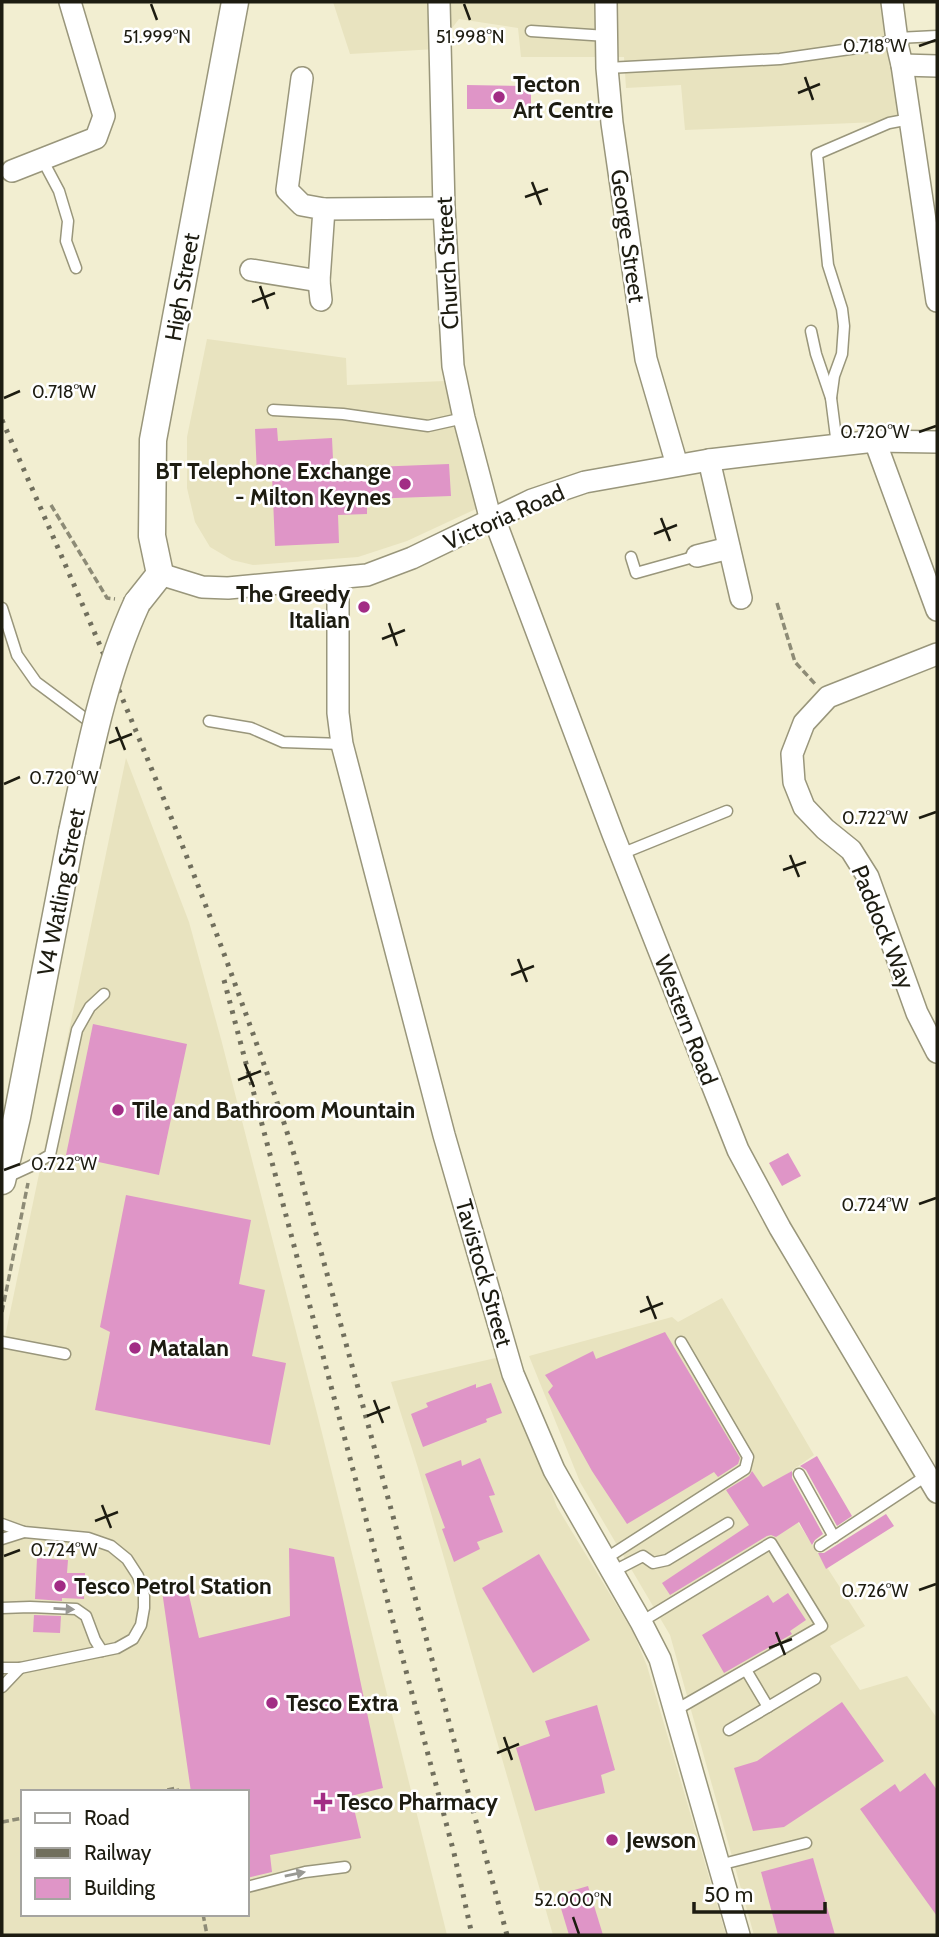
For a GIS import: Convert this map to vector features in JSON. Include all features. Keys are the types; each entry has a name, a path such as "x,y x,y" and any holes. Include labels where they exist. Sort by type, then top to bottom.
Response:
{"street":[{"path":"12,171 96,138 104,116 70,2"},
{"name":"High Street","path":"160,574 152,536 153,440 235,2"},
{"name":"Church Street","path":"439,2 444,208 453,366 464,418 489,513 493,519"},
{"name":"George Street","path":"606,2 607,68 612,122 646,359 677,465"},
{"path":"892,2 937,301"},
{"path":"902,65 937,66"},
{"path":"302,78 287,190 302,205 324,209 444,208"},
{"path":"251,270 320,291 324,209"},
{"path":"875,441 937,610"},
{"name":"Victoria Road","path":"160,574 202,587 228,588 367,575 412,558 532,500 586,482 709,460 837,445 875,441 937,442"},
{"path":"709,460 741,598"},
{"name":"Western Road","path":"493,519 738,1150 780,1228 932,1484"},
{"path":"697,556 729,548"},
{"name":"V4 Watling Street","path":"2,1180 95,726 121,639 137,603 160,574"},
{"name":"Tavistock Street","path":"338,579 338,713 342,744 444,1135 513,1374 554,1470 660,1659 739,1935"},
{"name":"Paddock Way","path":"937,654 828,697 804,723 792,754 794,782 804,807 851,850 868,877 917,1013 937,1052"}],"lane":[{"path":"531,31 607,36"},
{"path":"607,68 780,59 877,45 897,38 937,36"},
{"path":"831,398 834,376 842,354 844,326 842,309 828,265 817,154 889,122 910,119"},
{"path":"42,159 59,191 68,221 66,241 76,268"},
{"path":"811,331 831,398 837,445"},
{"path":"273,411 343,414 428,426 464,418"},
{"path":"631,557 636,573 697,556"},
{"path":"2,608 17,655 36,682 95,726"},
{"path":"209,721 251,728 283,742 342,744"},
{"path":"621,853 727,811"},
{"path":"2,1180 50,1155 77,1030 90,1007 104,994"},
{"path":"2,1342 65,1354"},
{"path":"609,1566 745,1469 748,1457 681,1342"},
{"path":"799,1474 834,1537"},
{"path":"820,1546 932,1484"},
{"path":"609,1566 643,1556 653,1563 667,1560 728,1523"},
{"path":"2,1524 23,1532 88,1538 111,1546 127,1559 133,1568 144,1596 141,1625 133,1639 117,1648 20,1668 2,1668"},
{"path":"2,1539 23,1532"},
{"path":"641,1622 771,1543 822,1626 674,1711"},
{"path":"2,1608 76,1609 86,1616 102,1651"},
{"path":"2,1687 20,1668"},
{"path":"746,1670 768,1707"},
{"path":"729,1730 815,1679"},
{"path":"719,1865 806,1843"},
{"path":"248,1887 305,1872 345,1867"}],"path":[{"path":"51,505 107,598 137,603"},
{"path":"777,603 794,662 828,697"},
{"path":"2,1822 21,1818"},
{"path":"203,1916 207,1935"}],"shaded area":[{"path":"333,2 898,2 903,121 685,130 681,85 626,88 624,57 521,57 518,28 459,19 436,49 350,54"},
{"path":"207,339 346,358 347,385 445,381 478,508 407,541 358,557 253,565 232,560 210,547 195,522 187,488 187,437"},
{"path":"126,758 189,922 221,1039 447,1935 2,1935 2,1351"},
{"path":"722,1298 814,1455 773,1484 865,1626 830,1646 860,1690 907,1676 937,1718 937,1935 754,1935 670,1635 580,1482 529,1356 672,1317 678,1322"},
{"path":"500,1357 557,1507 633,1632 647,1666 726,1935 553,1935 391,1382"}],"building":[{"name":"Tecton Art Centre","path":"467,85 531,86 531,109 467,109"},
{"name":"BT Telephone Exchange - Milton Keynes","path":"277,428 278,441 332,438 334,481 374,479 373,467 449,464 451,496 367,499 367,514 338,515 339,543 275,546 272,475 257,476 255,429"},
{"path":"93,1024 187,1044 159,1175 66,1155"},
{"path":"788,1153 801,1176 782,1186 769,1163"},
{"path":"126,1195 251,1220 239,1284 265,1290 252,1356 286,1363 270,1445 95,1410 110,1332 100,1327"},
{"path":"665,1332 740,1458 738,1464 718,1477 714,1472 627,1524 592,1471 548,1392 553,1386 545,1375 593,1351 596,1359"},
{"path":"491,1383 502,1413 486,1419 487,1422 423,1447 411,1414 428,1407 426,1403 476,1384 476,1388"},
{"path":"817,1456 852,1516 837,1526 806,1470 800,1466"},
{"path":"480,1458 495,1495 489,1496 503,1532 477,1542 480,1549 454,1562 425,1474 461,1460 462,1466"},
{"path":"752,1471 763,1487 792,1471 792,1478 823,1534 812,1545 799,1522 776,1537 767,1536 670,1595 662,1583 749,1525 726,1490 749,1476"},
{"path":"886,1514 894,1526 826,1569 818,1553 824,1553"},
{"name":"Tesco Extra","path":"289,1548 334,1557 383,1788 351,1796 361,1838 270,1855 272,1872 248,1878 248,1790 191,1790 162,1591 186,1583 199,1638 290,1616"},
{"path":"539,1554 590,1640 533,1673 482,1588"},
{"name":"Tesco Petrol Station","path":"37,1558 68,1560 67,1573 85,1573 84,1599 35,1599"},
{"path":"788,1593 806,1620 790,1631 792,1634 724,1673 702,1635 768,1595 773,1603"},
{"path":"34,1615 61,1616 60,1633 33,1632"},
{"path":"842,1702 884,1761 784,1827 753,1831 734,1768 757,1761"},
{"path":"597,1705 615,1770 601,1775 605,1793 535,1811 516,1748 550,1736 545,1721"},
{"path":"925,1773 937,1790 937,1916 860,1809 895,1784 900,1792"},
{"path":"813,1858 835,1935 778,1935 761,1872"},
{"path":"588,1886 603,1935 569,1935 557,1895"}],"railway":[{"path":"2,420 177,831 283,1120 507,1935"},
{"path":"224,980 454,1853 472,1935"}],"place":[{"name":"Tecton Art Centre","path":"499,97"},
{"name":"BT Telephone Exchange - Milton Keynes","path":"405,484"},
{"name":"The Greedy Italian","path":"364,607"},
{"name":"Tile and Bathroom Mountain","path":"118,1110"},
{"name":"Matalan","path":"135,1348"},
{"name":"Tesco Petrol Station","path":"60,1586"},
{"name":"Tesco Extra","path":"272,1703"},
{"name":"Tesco Pharmacy","path":"323,1802"},
{"name":"Jewson","path":"612,1840"}]}
